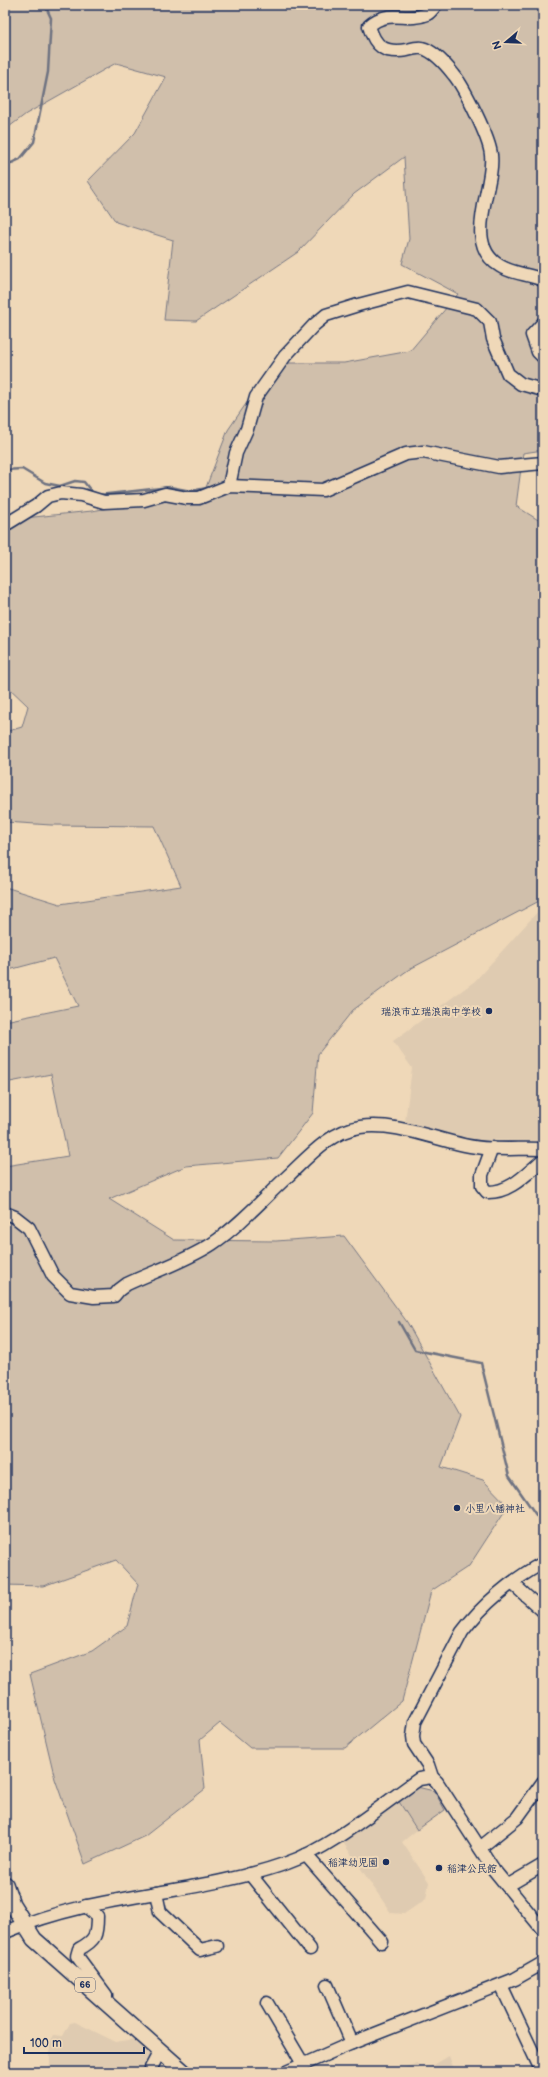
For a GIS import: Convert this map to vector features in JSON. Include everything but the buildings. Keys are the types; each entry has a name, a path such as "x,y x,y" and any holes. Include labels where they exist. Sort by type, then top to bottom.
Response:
{"main road":[{"name":"66","path":"5,1884 12,1904 23,1924 43,1948 184,2072"}],"street":[{"path":"436,5 427,14 413,16 385,16 376,20 369,26 373,40 380,47 398,52 421,48 435,56 455,75 481,125 491,154 490,173 482,208 480,232 487,253 499,266 543,280"},
{"path":"229,486 236,453 247,429 256,397 285,356 314,325 326,315 352,307 408,292 477,309 490,322 493,339 508,374 521,384 543,390"},
{"path":"543,323 532,335 538,352 543,356"},
{"path":"5,525 36,506 48,496 61,493 81,495 104,502 144,500 165,494 187,498 199,498 229,486 323,490 406,454 423,452 499,467 543,464"},
{"path":"5,1213 15,1217 29,1228 53,1276 70,1293 94,1296 114,1296 127,1284 190,1257 212,1243 236,1225 319,1146 338,1134 359,1127 373,1126 396,1128 464,1145 492,1148 543,1148"},
{"path":"492,1148 482,1175 482,1186 487,1192 497,1192 508,1188 543,1160"},
{"path":"543,1563 524,1573 471,1620 462,1632 415,1722 413,1736 414,1744 428,1765 432,1778 437,1782 494,1870 543,1930"},
{"path":"512,1583 543,1611"},
{"path":"6,1930 86,1906 250,1874 288,1863 326,1844 419,1779 432,1778"},
{"path":"480,1848 517,1818 543,1782"},
{"path":"306,1855 382,1942"},
{"path":"507,1886 543,1865"},
{"path":"250,1874 310,1949"},
{"path":"156,1893 160,1912 200,1950 217,1946"},
{"path":"86,1906 97,1916 97,1932 91,1942 79,1950 77,1956 106,1995 106,2003"},
{"path":"286,2072 352,2043 501,1985 543,1963"},
{"path":"327,1985 352,2043"},
{"path":"501,1985 542,2072"},
{"path":"267,2003 303,2064"},
{"path":"152,2072 151,2068 160,2051"}],"shaded area":[{"path":"5,5 543,5 543,450 523,453 516,506 543,523 543,899 408,970 353,1010 318,1054 313,1113 278,1158 186,1166 109,1199 174,1240 276,1241 344,1236 407,1322 460,1417 441,1467 483,1480 508,1506 469,1566 431,1591 402,1701 345,1748 250,1748 220,1723 200,1740 205,1789 145,1836 85,1864 55,1779 30,1674 92,1651 127,1626 138,1584 116,1560 43,1586 5,1585 5,1166 68,1156 51,1074 5,1083 5,1021 78,1006 54,958 5,971 5,887 60,904 181,886 154,826 51,825 5,822 5,732 22,727 28,706 5,684 5,520 92,511 205,490 228,430 274,363 344,363 410,351 458,294 402,264 409,239 404,157 354,194 298,252 196,321 164,320 173,240 116,222 88,181 135,133 166,77 116,63 26,114 5,130"},
{"name":"瑞浪市立瑞浪南中学校","path":"540,909 543,910 543,1141 475,1140 405,1122 412,1068 393,1041 475,981"},
{"path":"417,1787 434,1791 445,1810 417,1830 398,1800"},
{"name":"稲津幼児園","path":"398,1800 417,1830 402,1842 429,1882 426,1899 404,1914 391,1913 340,1838"},
{"path":"75,2022 116,2042 133,2039 150,2054 141,2072 47,2072 50,2064 50,2042 54,2035 63,2036 70,2023"},
{"path":"449,2056 455,2072 422,2072"},
{"path":"417,2063 420,2072 393,2072"}],"waterway":[{"path":"5,166 20,159 34,142 48,72 51,18 45,5"},
{"path":"5,470 22,469 45,483 60,486 75,481 84,482 91,491 99,495 170,487 191,491 212,487"},
{"path":"399,1322 415,1350 481,1363 509,1476 543,1525"}],"place":[{"name":"瑞浪市立瑞浪南中学校","path":"489,1011"},
{"name":"小里八幡神社","path":"457,1508"},
{"name":"稲津幼児園","path":"386,1862"},
{"name":"稲津公民館","path":"439,1868"}]}
